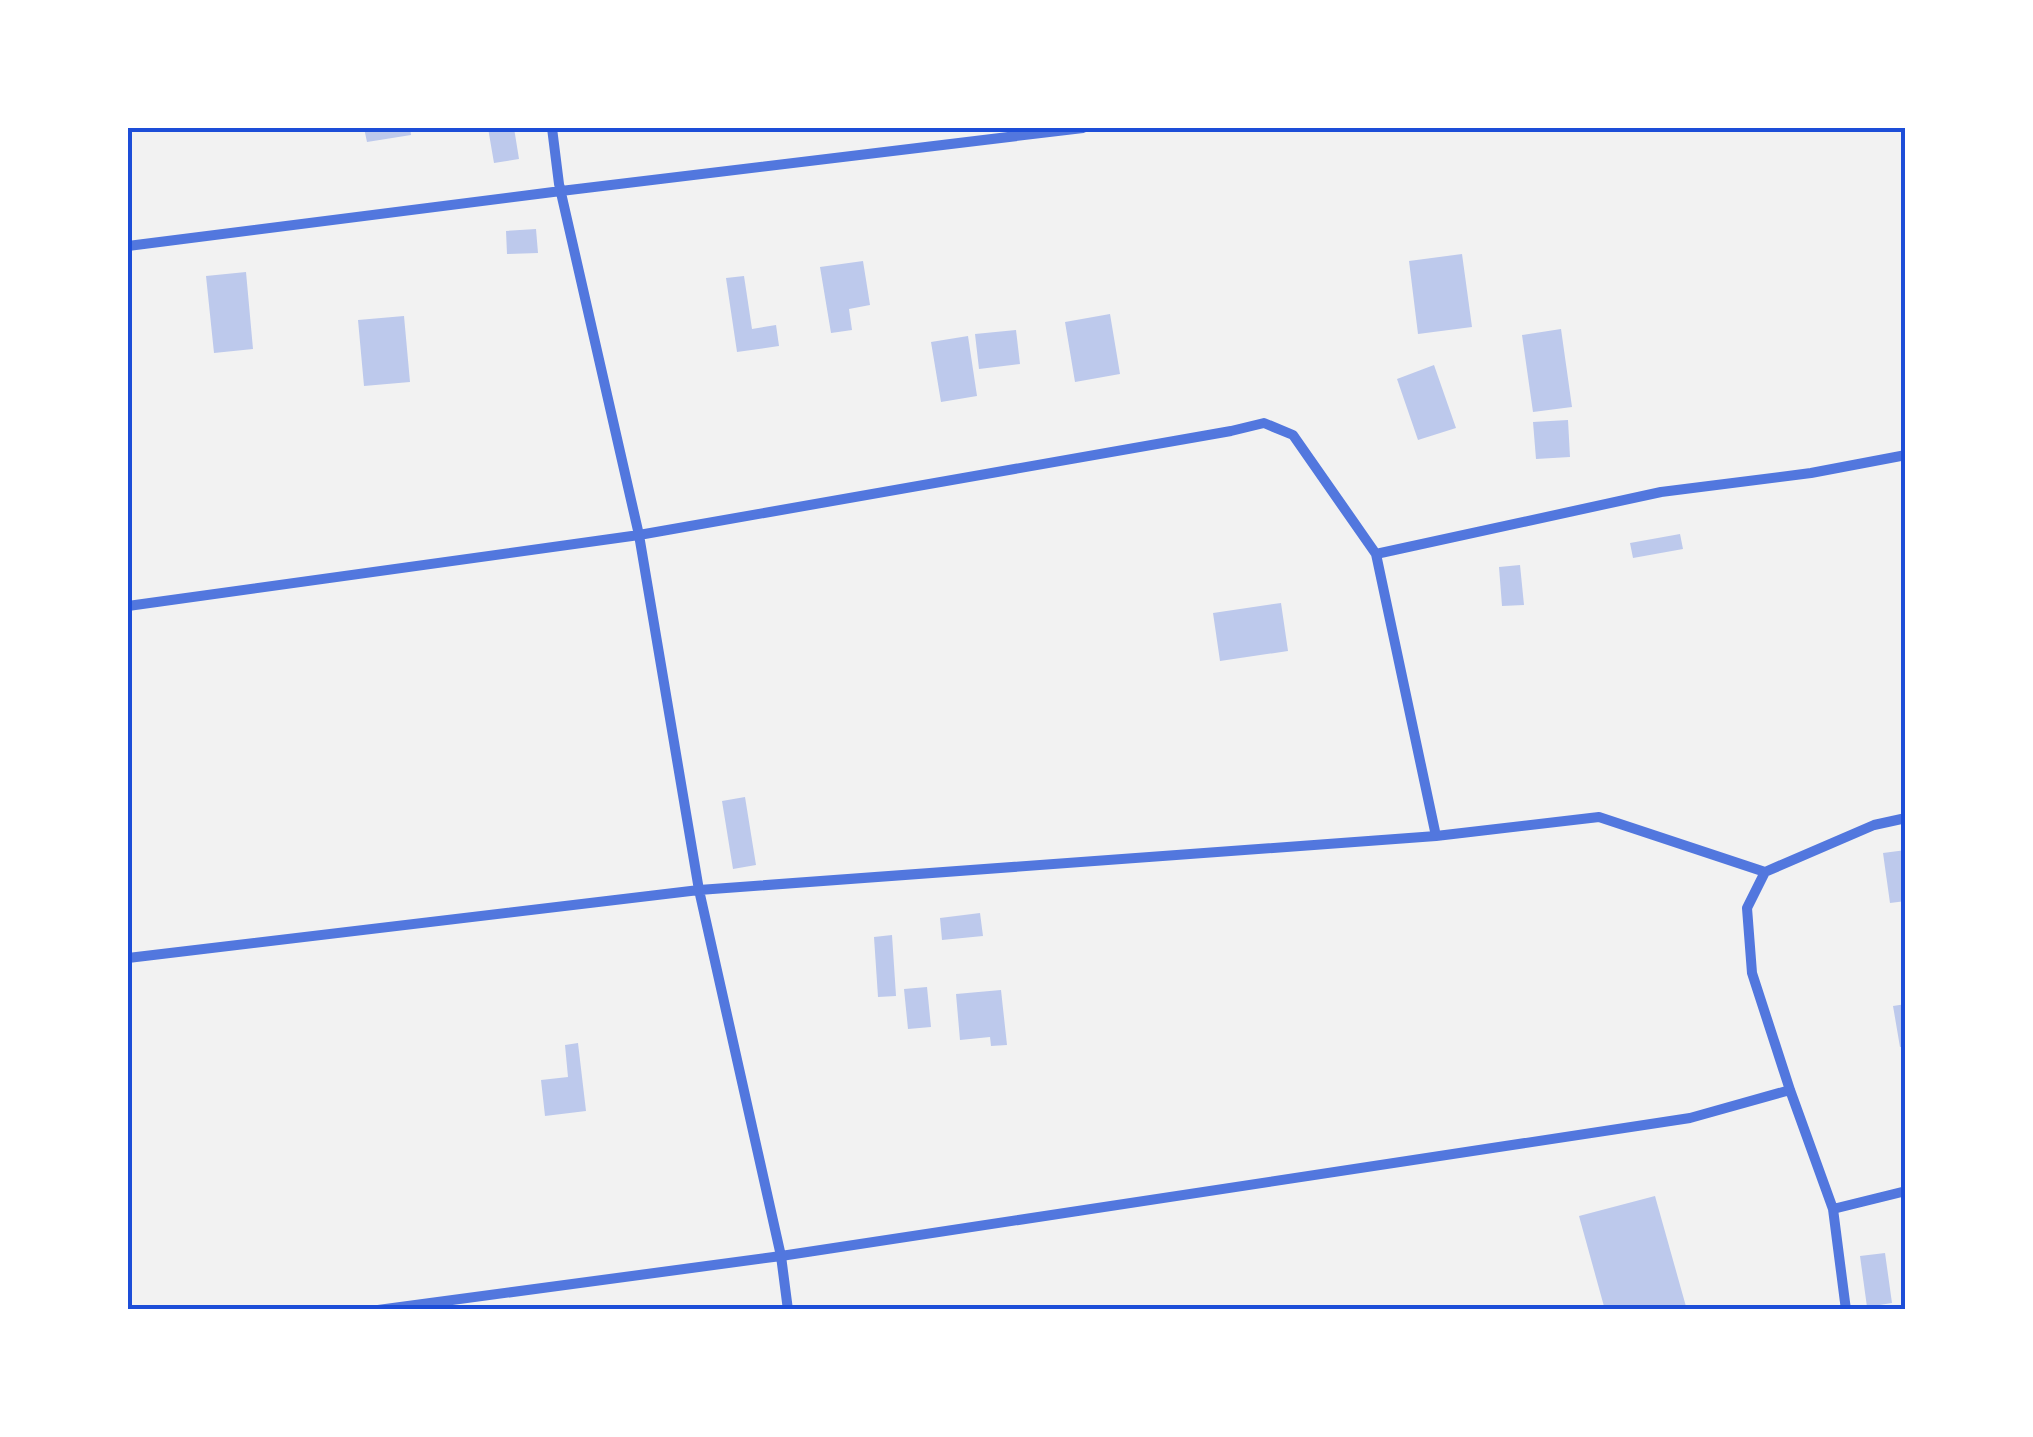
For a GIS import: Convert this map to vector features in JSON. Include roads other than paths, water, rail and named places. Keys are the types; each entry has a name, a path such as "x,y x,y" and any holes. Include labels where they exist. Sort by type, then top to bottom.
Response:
{"street":[{"path":"549,128 639,535 699,890 781,1256 788,1310"},
{"path":"128,246 1083,128"},
{"path":"128,606 639,535 1264,423 1293,434 1376,554 1436,836"},
{"path":"1376,554 1661,492 1812,472 1906,454"},
{"path":"128,958 699,890 1436,836 1599,817 1765,872"},
{"path":"1846,1310 1833,1209 1752,972 1747,908 1765,872 1874,825 1906,818"},
{"path":"378,1310 781,1256 1690,1118 1790,1090"},
{"path":"1833,1209 1906,1192"}]}
